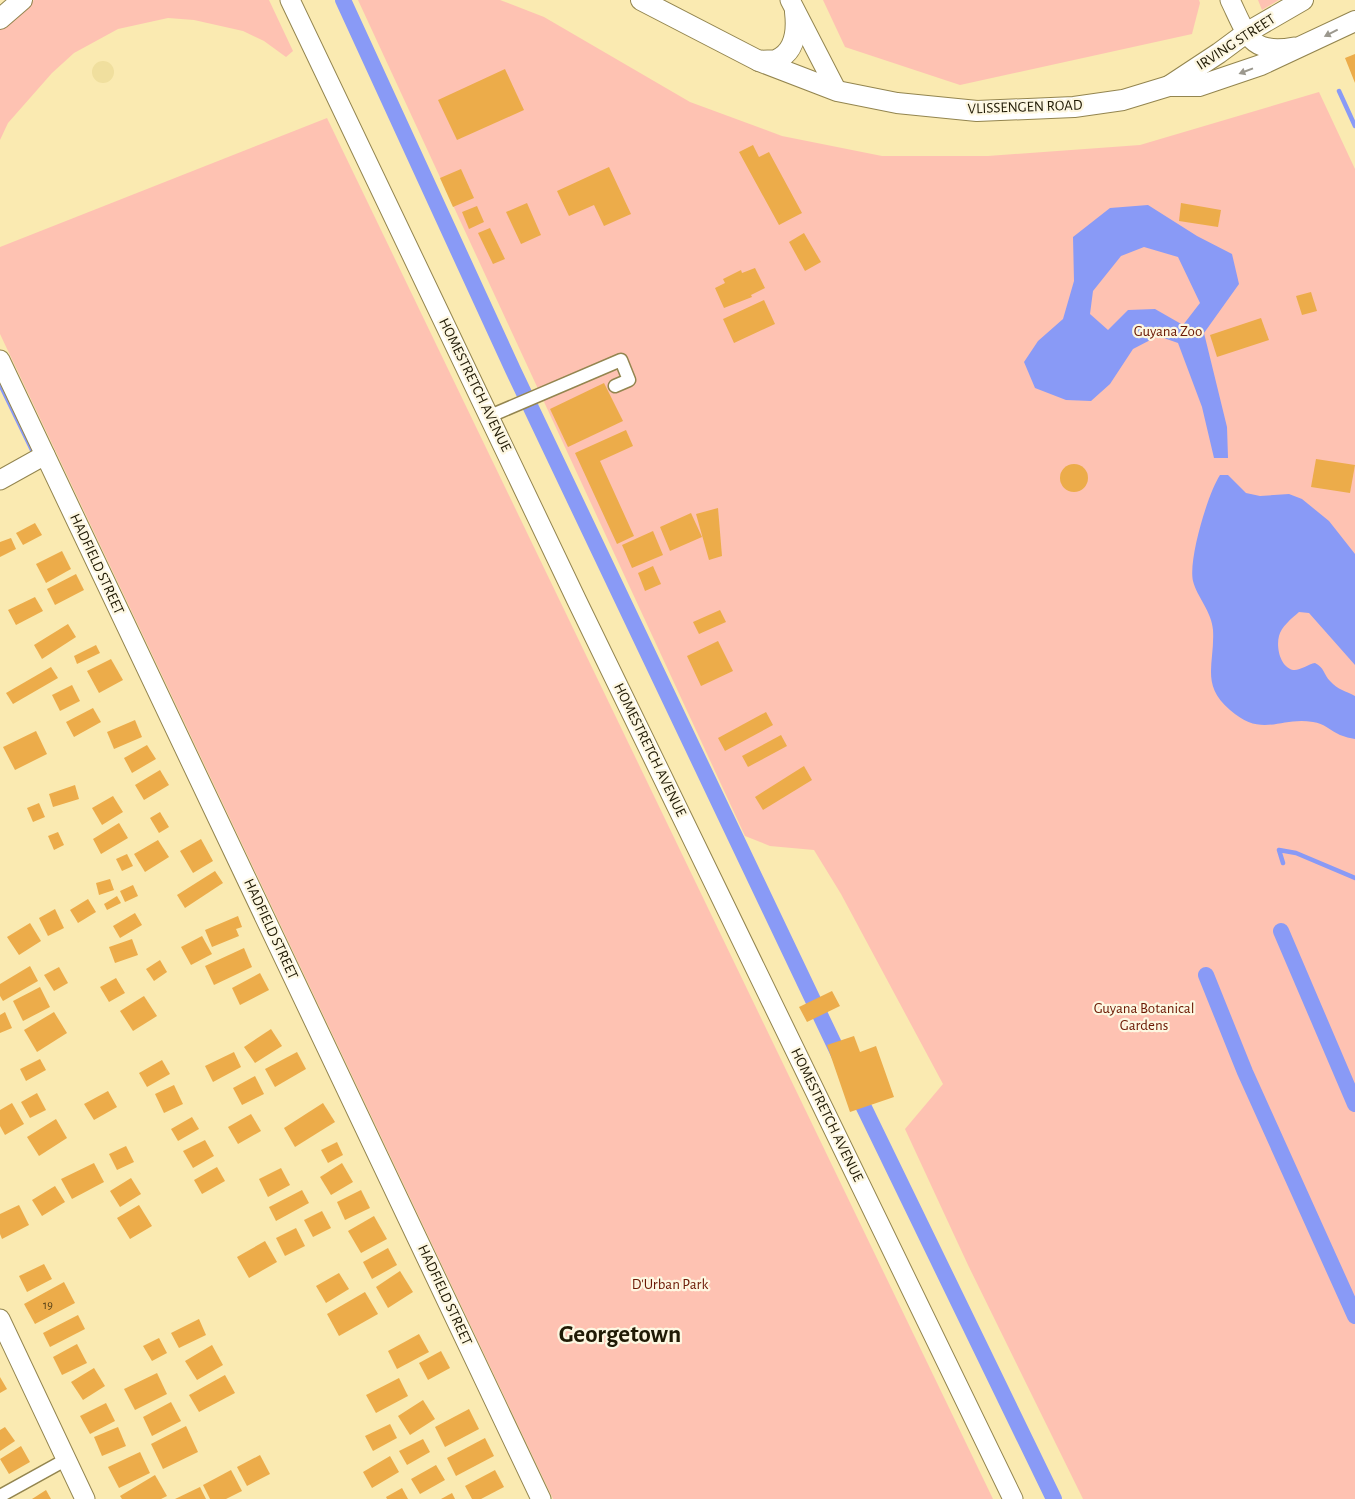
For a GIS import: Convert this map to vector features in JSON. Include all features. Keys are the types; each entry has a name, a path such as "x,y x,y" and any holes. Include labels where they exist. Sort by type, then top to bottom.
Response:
{"main road":[{"path":"0,19 22,0"},
{"name":"HOMESTRETCH AVENUE","path":"290,0 577,601 1013,1499"},
{"name":"VLISSENGEN ROAD","path":"641,0 759,61 837,90 897,103 977,111 1074,107 1123,100 1169,86 1199,86 1227,78 1308,45 1355,21"},
{"path":"1230,0 1246,33 1262,48 1275,51 1308,45"},
{"name":"IRVING STREET","path":"1169,86 1219,54 1246,33 1303,0"},
{"path":"759,61 776,60 790,48 797,30 792,6"},
{"path":"792,6 837,90"},
{"name":"HADFIELD STREET","path":"0,360 541,1499"},
{"path":"0,480 45,454"},
{"path":"0,1319 85,1499"}],"street":[{"path":"490,416 621,360 629,380 615,386"},
{"path":"0,1496 66,1459"}],"shaded area":[{"path":"103,61 111,64 114,72 111,80 103,83 95,80 92,72 95,64"}],"green space":[{"path":"34,0 269,0 293,51 286,57 264,41 243,31 194,20 168,18 118,29 74,53 52,73 8,123 0,140 0,29"},
{"name":"Guyana Botanical Gardens","path":"358,0 500,0 544,17 690,102 782,136 882,156 988,156 1140,145 1319,92 1355,169 1355,1499 1083,1499 968,1265 905,1129 943,1084 841,894 814,850 770,846 745,836"},
{"path":"823,0 1199,0 1200,3 1192,34 960,85 845,47"},
{"path":"1258,0 1279,0 1262,10"},
{"name":"D'Urban Park","path":"327,118 993,1499 553,1499 0,334 0,247"}],"water":[{"path":"1148,205 1197,236 1232,254 1239,284 1204,333 1227,427 1228,458 1214,458 1202,407 1178,343 1158,336 1133,349 1110,384 1091,401 1066,400 1035,388 1024,362 1038,341 1063,319 1074,281 1073,237 1110,208","holes":["1144,247 1178,257 1200,303 1183,325 1155,309 1128,310 1108,330 1090,314 1093,291 1121,256"]},
{"path":"1220,475 1228,475 1246,493 1260,496 1289,494 1302,499 1329,521 1355,554 1355,665 1309,613 1299,612 1287,623 1280,633 1278,646 1282,661 1289,668 1296,670 1315,663 1333,684 1355,696 1355,739 1340,735 1324,725 1313,722 1301,721 1272,725 1252,723 1242,719 1230,710 1215,692 1211,673 1212,623 1195,587 1192,571 1200,527 1210,496"}],"building":[{"path":"1355,54 1355,83 1345,58"},
{"path":"505,69 524,110 457,140 438,100"},
{"path":"753,145 759,157 769,152 802,213 779,225 739,152"},
{"path":"609,167 631,214 604,226 594,205 569,216 557,191"},
{"path":"461,169 474,198 453,207 440,178"},
{"path":"527,203 541,235 521,244 506,212"},
{"path":"1181,203 1221,210 1218,227 1179,221"},
{"path":"477,206 484,222 469,229 462,212"},
{"path":"490,228 505,259 493,264 478,233"},
{"path":"804,233 821,262 805,271 789,242"},
{"path":"755,268 765,288 751,295 752,297 724,308 715,288 725,283 723,279 741,270 742,273"},
{"path":"1311,292 1317,311 1302,315 1296,296"},
{"path":"764,300 775,324 734,343 723,319"},
{"path":"1261,318 1269,340 1217,357 1210,335"},
{"path":"604,383 623,421 568,447 550,409"},
{"path":"626,430 633,446 600,461 634,536 617,544 575,453"},
{"path":"1316,459 1355,465 1350,493 1311,487"},
{"path":"1074,464 1084,468 1088,478 1084,488 1074,492 1064,488 1060,478 1064,468"},
{"path":"718,508 722,556 709,560 696,514"},
{"path":"691,513 702,537 670,551 660,527"},
{"path":"35,523 42,535 23,545 16,533"},
{"path":"653,531 663,555 632,568 622,545"},
{"path":"11,538 16,549 0,557 0,542"},
{"path":"62,551 71,569 46,583 36,564"},
{"path":"653,566 661,584 645,591 638,573"},
{"path":"76,574 84,590 55,605 47,589"},
{"path":"35,597 43,611 16,625 8,610"},
{"path":"720,610 726,622 699,634 693,622"},
{"path":"68,624 76,637 42,659 34,645"},
{"path":"718,641 733,671 701,686 687,656"},
{"path":"96,645 100,653 77,664 74,656"},
{"path":"111,659 123,680 99,693 87,671"},
{"path":"51,667 58,678 13,704 6,693"},
{"path":"72,685 80,701 60,711 52,695"},
{"path":"93,708 101,722 74,737 66,722"},
{"path":"766,712 773,725 725,751 718,738"},
{"path":"135,720 142,737 114,749 107,732"},
{"path":"36,731 47,754 15,770 3,747"},
{"path":"781,735 787,746 748,767 742,756"},
{"path":"147,745 156,759 132,773 124,758"},
{"path":"804,766 812,780 763,810 755,797"},
{"path":"160,770 169,785 144,800 135,785"},
{"path":"75,785 79,799 53,807 49,794"},
{"path":"113,796 123,812 102,825 92,808"},
{"path":"39,803 45,817 33,822 27,808"},
{"path":"160,812 169,827 159,833 150,818"},
{"path":"119,823 128,838 101,854 93,839"},
{"path":"58,832 64,845 54,850 48,836"},
{"path":"201,839 213,861 193,873 180,851"},
{"path":"158,840 169,857 145,872 134,854"},
{"path":"127,854 133,866 122,871 116,859"},
{"path":"215,871 223,883 185,908 177,895"},
{"path":"110,879 114,890 99,895 96,883"},
{"path":"133,885 138,896 125,902 120,891"},
{"path":"117,896 121,903 107,910 104,904"},
{"path":"88,899 96,912 78,923 70,910"},
{"path":"55,909 64,928 48,936 39,918"},
{"path":"135,913 142,925 120,938 113,926"},
{"path":"238,916 242,927 236,929 239,936 212,947 205,930"},
{"path":"30,923 41,941 19,955 7,937"},
{"path":"202,936 212,954 191,965 181,947"},
{"path":"132,939 138,955 115,963 109,947"},
{"path":"244,948 252,967 214,985 205,966"},
{"path":"160,960 167,972 154,981 146,969"},
{"path":"30,966 38,981 3,1001 0,996 0,984"},
{"path":"59,967 68,983 54,991 44,975"},
{"path":"260,973 269,990 240,1005 232,988"},
{"path":"116,978 125,993 109,1002 100,987"},
{"path":"40,987 50,1007 23,1021 13,1001"},
{"path":"832,991 840,1006 807,1022 799,1007"},
{"path":"144,996 157,1016 133,1031 120,1011"},
{"path":"5,1012 12,1028 0,1033 0,1015"},
{"path":"54,1012 67,1033 37,1052 24,1030"},
{"path":"271,1029 282,1046 255,1063 244,1047"},
{"path":"854,1036 860,1052 876,1046 894,1097 850,1112 827,1045"},
{"path":"234,1052 241,1067 213,1082 205,1066"},
{"path":"297,1052 306,1069 275,1087 265,1069"},
{"path":"40,1059 46,1070 26,1081 20,1069"},
{"path":"162,1060 170,1074 147,1087 139,1073"},
{"path":"255,1076 264,1094 242,1105 233,1088"},
{"path":"174,1085 183,1104 164,1113 155,1094"},
{"path":"108,1091 117,1107 94,1120 84,1104"},
{"path":"37,1093 46,1110 30,1118 21,1102"},
{"path":"12,1103 24,1124 5,1135 0,1126 0,1110"},
{"path":"323,1103 335,1122 295,1147 284,1128"},
{"path":"251,1114 261,1131 238,1144 228,1127"},
{"path":"192,1117 199,1129 178,1141 171,1129"},
{"path":"56,1119 67,1138 39,1156 27,1137"},
{"path":"205,1140 214,1156 193,1168 183,1151"},
{"path":"337,1142 343,1155 328,1163 321,1150"},
{"path":"126,1146 134,1162 117,1170 109,1154"},
{"path":"94,1163 104,1182 72,1199 61,1179"},
{"path":"342,1163 353,1182 331,1195 320,1177"},
{"path":"217,1167 225,1181 202,1194 194,1180"},
{"path":"281,1168 290,1185 268,1197 259,1179"},
{"path":"131,1178 141,1194 120,1207 110,1191"},
{"path":"55,1186 65,1202 42,1216 32,1200"},
{"path":"302,1190 309,1203 276,1221 269,1207"},
{"path":"361,1190 370,1208 345,1220 337,1202"},
{"path":"19,1205 29,1225 2,1239 0,1234 0,1214"},
{"path":"139,1205 152,1226 130,1239 117,1218"},
{"path":"322,1211 331,1228 313,1237 304,1220"},
{"path":"374,1216 387,1239 361,1253 348,1231"},
{"path":"296,1228 305,1246 285,1256 276,1238"},
{"path":"265,1241 277,1262 249,1278 237,1257"},
{"path":"388,1248 397,1265 372,1279 363,1262"},
{"path":"44,1264 52,1279 27,1292 19,1276"},
{"path":"400,1271 413,1292 388,1308 376,1287"},
{"path":"339,1273 349,1289 326,1303 316,1286"},
{"path":"64,1282 75,1303 35,1324 24,1304"},
{"path":"365,1292 378,1314 339,1336 327,1314"},
{"path":"78,1315 85,1329 50,1347 43,1333"},
{"path":"199,1319 206,1335 179,1348 171,1333"},
{"path":"419,1334 429,1352 397,1369 388,1351"},
{"path":"159,1338 167,1353 152,1361 143,1346"},
{"path":"77,1344 87,1363 62,1375 53,1357"},
{"path":"212,1345 223,1365 197,1380 185,1361"},
{"path":"441,1351 450,1368 428,1380 419,1363"},
{"path":"94,1368 105,1386 83,1400 71,1382"},
{"path":"157,1373 167,1394 135,1410 124,1389"},
{"path":"225,1375 235,1393 199,1412 189,1395"},
{"path":"0,1377 7,1389 0,1393"},
{"path":"399,1378 408,1396 376,1413 366,1395"},
{"path":"423,1400 435,1419 410,1435 398,1416"},
{"path":"171,1402 181,1421 152,1436 143,1417"},
{"path":"106,1403 115,1421 90,1434 80,1416"},
{"path":"469,1409 479,1429 445,1447 435,1427"},
{"path":"390,1424 397,1438 373,1451 365,1436"},
{"path":"186,1426 198,1452 163,1469 151,1444"},
{"path":"5,1427 15,1441 0,1451 0,1430"},
{"path":"118,1427 126,1446 102,1456 94,1437"},
{"path":"485,1438 494,1456 456,1476 447,1458"},
{"path":"423,1439 430,1452 407,1465 399,1451"},
{"path":"21,1446 30,1462 9,1474 0,1459"},
{"path":"140,1452 150,1473 119,1488 108,1467"},
{"path":"260,1455 270,1474 247,1486 237,1467"},
{"path":"390,1456 399,1472 372,1488 363,1472"},
{"path":"436,1465 445,1480 420,1494 411,1479"},
{"path":"231,1470 242,1491 226,1499 210,1499 203,1485"},
{"path":"495,1470 504,1487 481,1499 472,1499 465,1486"},
{"path":"155,1475 167,1496 161,1499 122,1499 120,1496"},
{"path":"200,1487 206,1499 175,1499"},
{"path":"402,1488 408,1499 387,1499 386,1497"},
{"path":"46,1490 51,1499 32,1499"},
{"path":"452,1493 455,1499 441,1499"}],"waterway":[{"path":"343,0 513,370 843,1063"},
{"path":"1339,91 1355,126"},
{"path":"0,384 32,450"},
{"path":"1283,863 1279,850 1296,853 1355,878"},
{"path":"1281,931 1355,1104"},
{"path":"1206,975 1245,1072 1355,1316"},
{"path":"854,1087 1054,1499"}],"district":[{"name":"Georgetown","path":"620,1334"}],"park label":[{"name":"Guyana Zoo","path":"1168,331"}]}
